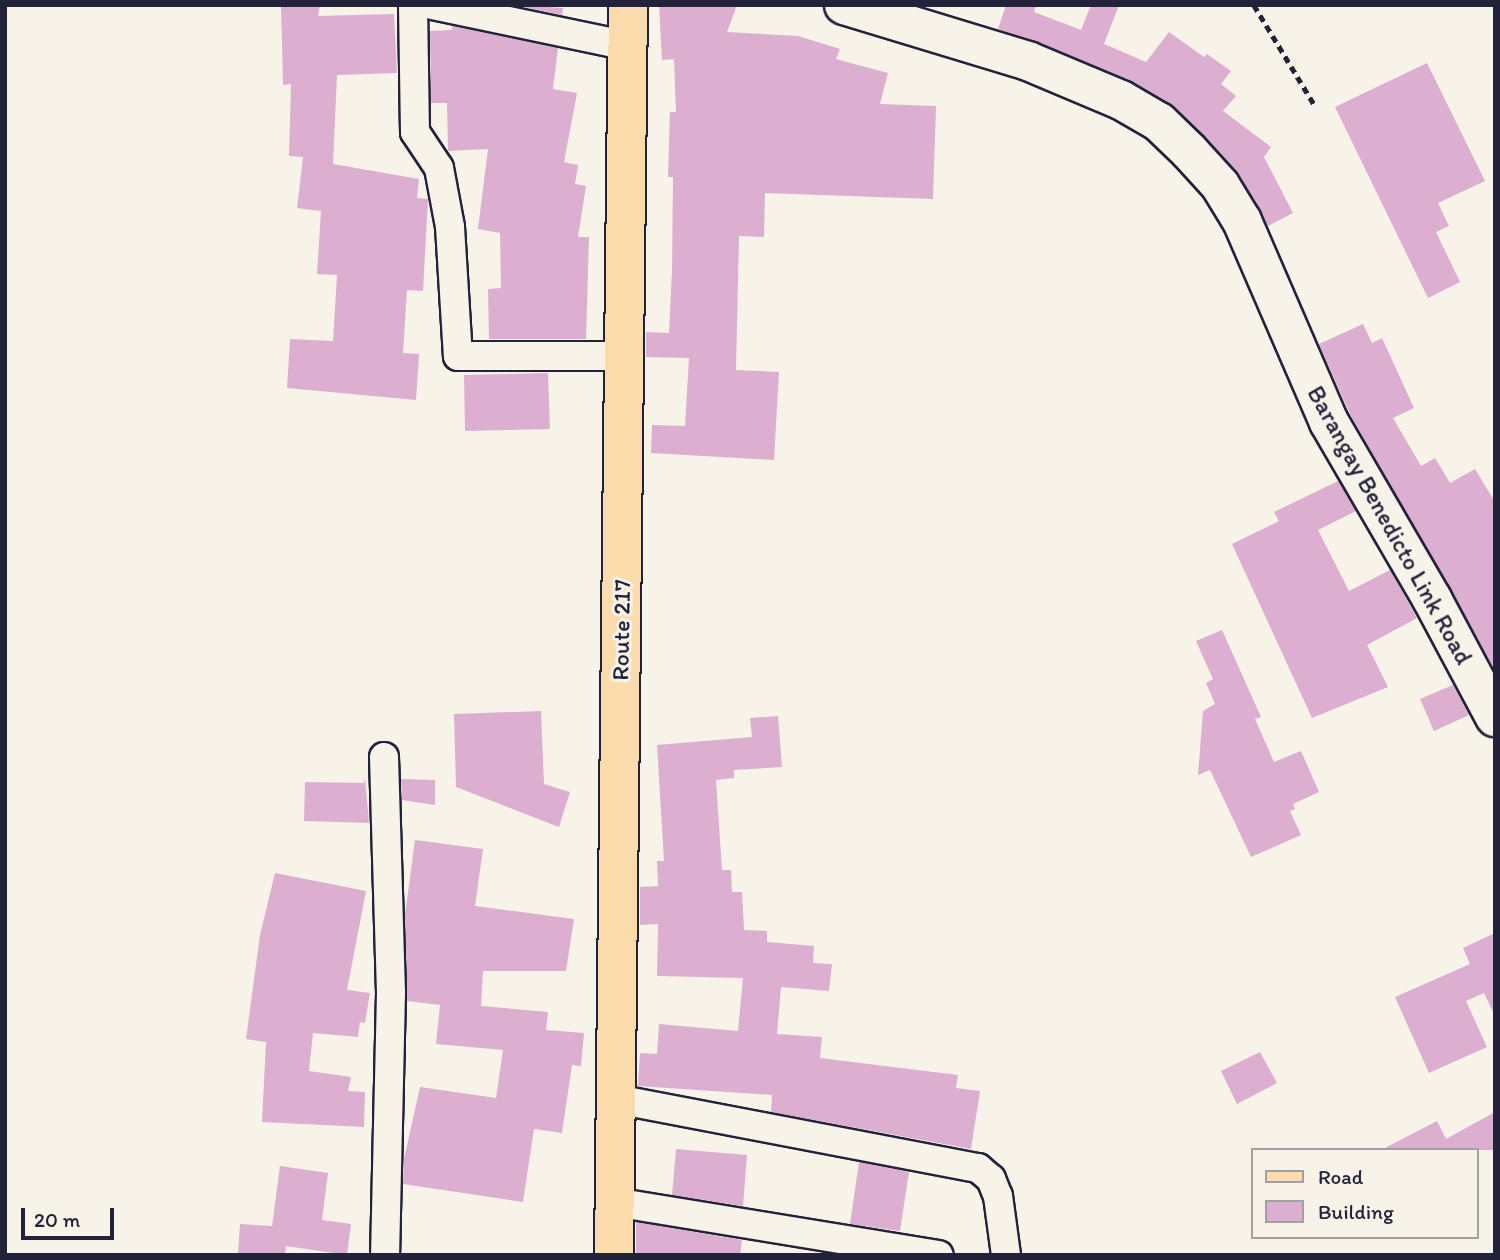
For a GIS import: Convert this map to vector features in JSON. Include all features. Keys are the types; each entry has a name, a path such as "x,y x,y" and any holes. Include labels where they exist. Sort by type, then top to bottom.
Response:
{"main road":[{"name":"Route 217","path":"614,1255 628,5"}],"street":[{"path":"413,5 415,132 439,168 450,227 458,356 625,356"},
{"path":"432,5 628,46"},
{"name":"Barangay Benedicto Link Road","path":"844,5 1028,61 1121,100 1159,122 1189,151 1220,185 1242,221 1329,422 1432,599 1495,717"},
{"path":"384,757 391,993 385,1255"},
{"path":"616,1099 978,1168 991,1179 998,1196 1006,1255"},
{"path":"614,1202 939,1255"}],"path":[{"path":"1254,5 1314,104"}],"building":[{"path":"281,5 320,5 318,16 394,14 397,73 337,75 333,164 419,179 417,198 428,199 423,291 407,290 403,353 419,354 416,400 287,388 290,339 333,341 337,275 317,274 321,211 297,208 303,157 289,156 291,84 283,85"},
{"path":"514,5 563,8 562,15"},
{"path":"659,5 737,5 727,32 798,36 840,49 836,59 888,73 880,104 936,106 933,199 765,193 764,237 739,236 736,370 779,372 774,460 651,453 652,425 685,426 689,358 646,357 646,332 669,333 672,270 673,177 668,177 670,112 676,112 674,59 662,60"},
{"path":"1006,5 1036,5 1034,12 1081,30 1091,5 1119,5 1104,44 1146,62 1169,32 1204,57 1207,54 1231,71 1221,84 1236,96 1223,111 1271,147 1264,157 1293,213 1268,226 1236,170 1174,106 1129,80 998,29"},
{"path":"452,26 558,48 553,89 577,93 564,162 578,165 575,184 586,186 578,237 589,237 586,339 489,339 488,289 501,288 500,233 478,229 488,149 448,151 447,103 431,103 430,31 452,30"},
{"path":"1427,63 1485,181 1438,203 1449,226 1436,232 1460,282 1428,298 1335,107"},
{"path":"1363,324 1372,343 1382,338 1414,408 1393,418 1421,466 1435,458 1450,483 1475,469 1495,502 1495,670 1349,412 1319,344"},
{"path":"548,373 550,429 465,431 464,375"},
{"path":"1338,481 1356,511 1318,530 1349,591 1390,570 1417,618 1367,645 1388,687 1312,718 1232,544 1279,521 1274,512"},
{"path":"1222,630 1261,717 1255,719 1274,762 1301,751 1319,792 1293,804 1295,809 1290,811 1301,835 1251,857 1210,770 1198,775 1203,711 1215,704 1206,683 1213,679 1196,641"},
{"path":"1453,685 1469,715 1434,731 1420,699"},
{"path":"541,711 544,784 570,792 559,827 456,787 454,714"},
{"path":"778,716 782,767 734,770 734,778 716,780 722,870 731,870 732,892 742,892 744,930 767,931 767,942 814,946 813,963 832,964 829,991 781,987 777,1034 822,1037 820,1058 958,1075 956,1088 980,1091 971,1149 771,1112 772,1095 638,1086 640,1053 657,1054 659,1024 738,1031 743,978 657,976 658,924 640,925 640,887 658,886 657,861 664,861 657,745 752,737 750,718"},
{"path":"365,778 369,823 304,821 305,782 364,783"},
{"path":"401,779 435,780 435,805 402,800"},
{"path":"415,840 483,849 475,906 574,919 566,971 483,971 481,1006 548,1012 546,1030 584,1033 581,1066 572,1065 562,1133 534,1129 523,1202 403,1184 404,1159 420,1087 496,1098 503,1050 436,1044 440,1005 407,1001 405,915"},
{"path":"275,873 366,891 347,990 370,993 365,1023 360,1022 358,1037 313,1033 309,1071 351,1077 348,1091 365,1092 364,1127 262,1122 266,1042 246,1039 260,935"},
{"path":"1495,933 1495,1016 1484,993 1466,1001 1487,1047 1429,1073 1395,997 1470,964 1463,948"},
{"path":"1260,1052 1277,1083 1237,1104 1221,1071"},
{"path":"1495,1112 1495,1150 1385,1148 1437,1121 1446,1139"},
{"path":"676,1149 747,1155 743,1206 672,1195"},
{"path":"859,1162 909,1172 900,1231 850,1224"},
{"path":"280,1166 328,1173 322,1220 351,1224 347,1255 286,1246 285,1255 238,1255 240,1224 272,1226"},
{"path":"636,1222 742,1240 740,1255 636,1255"}]}
